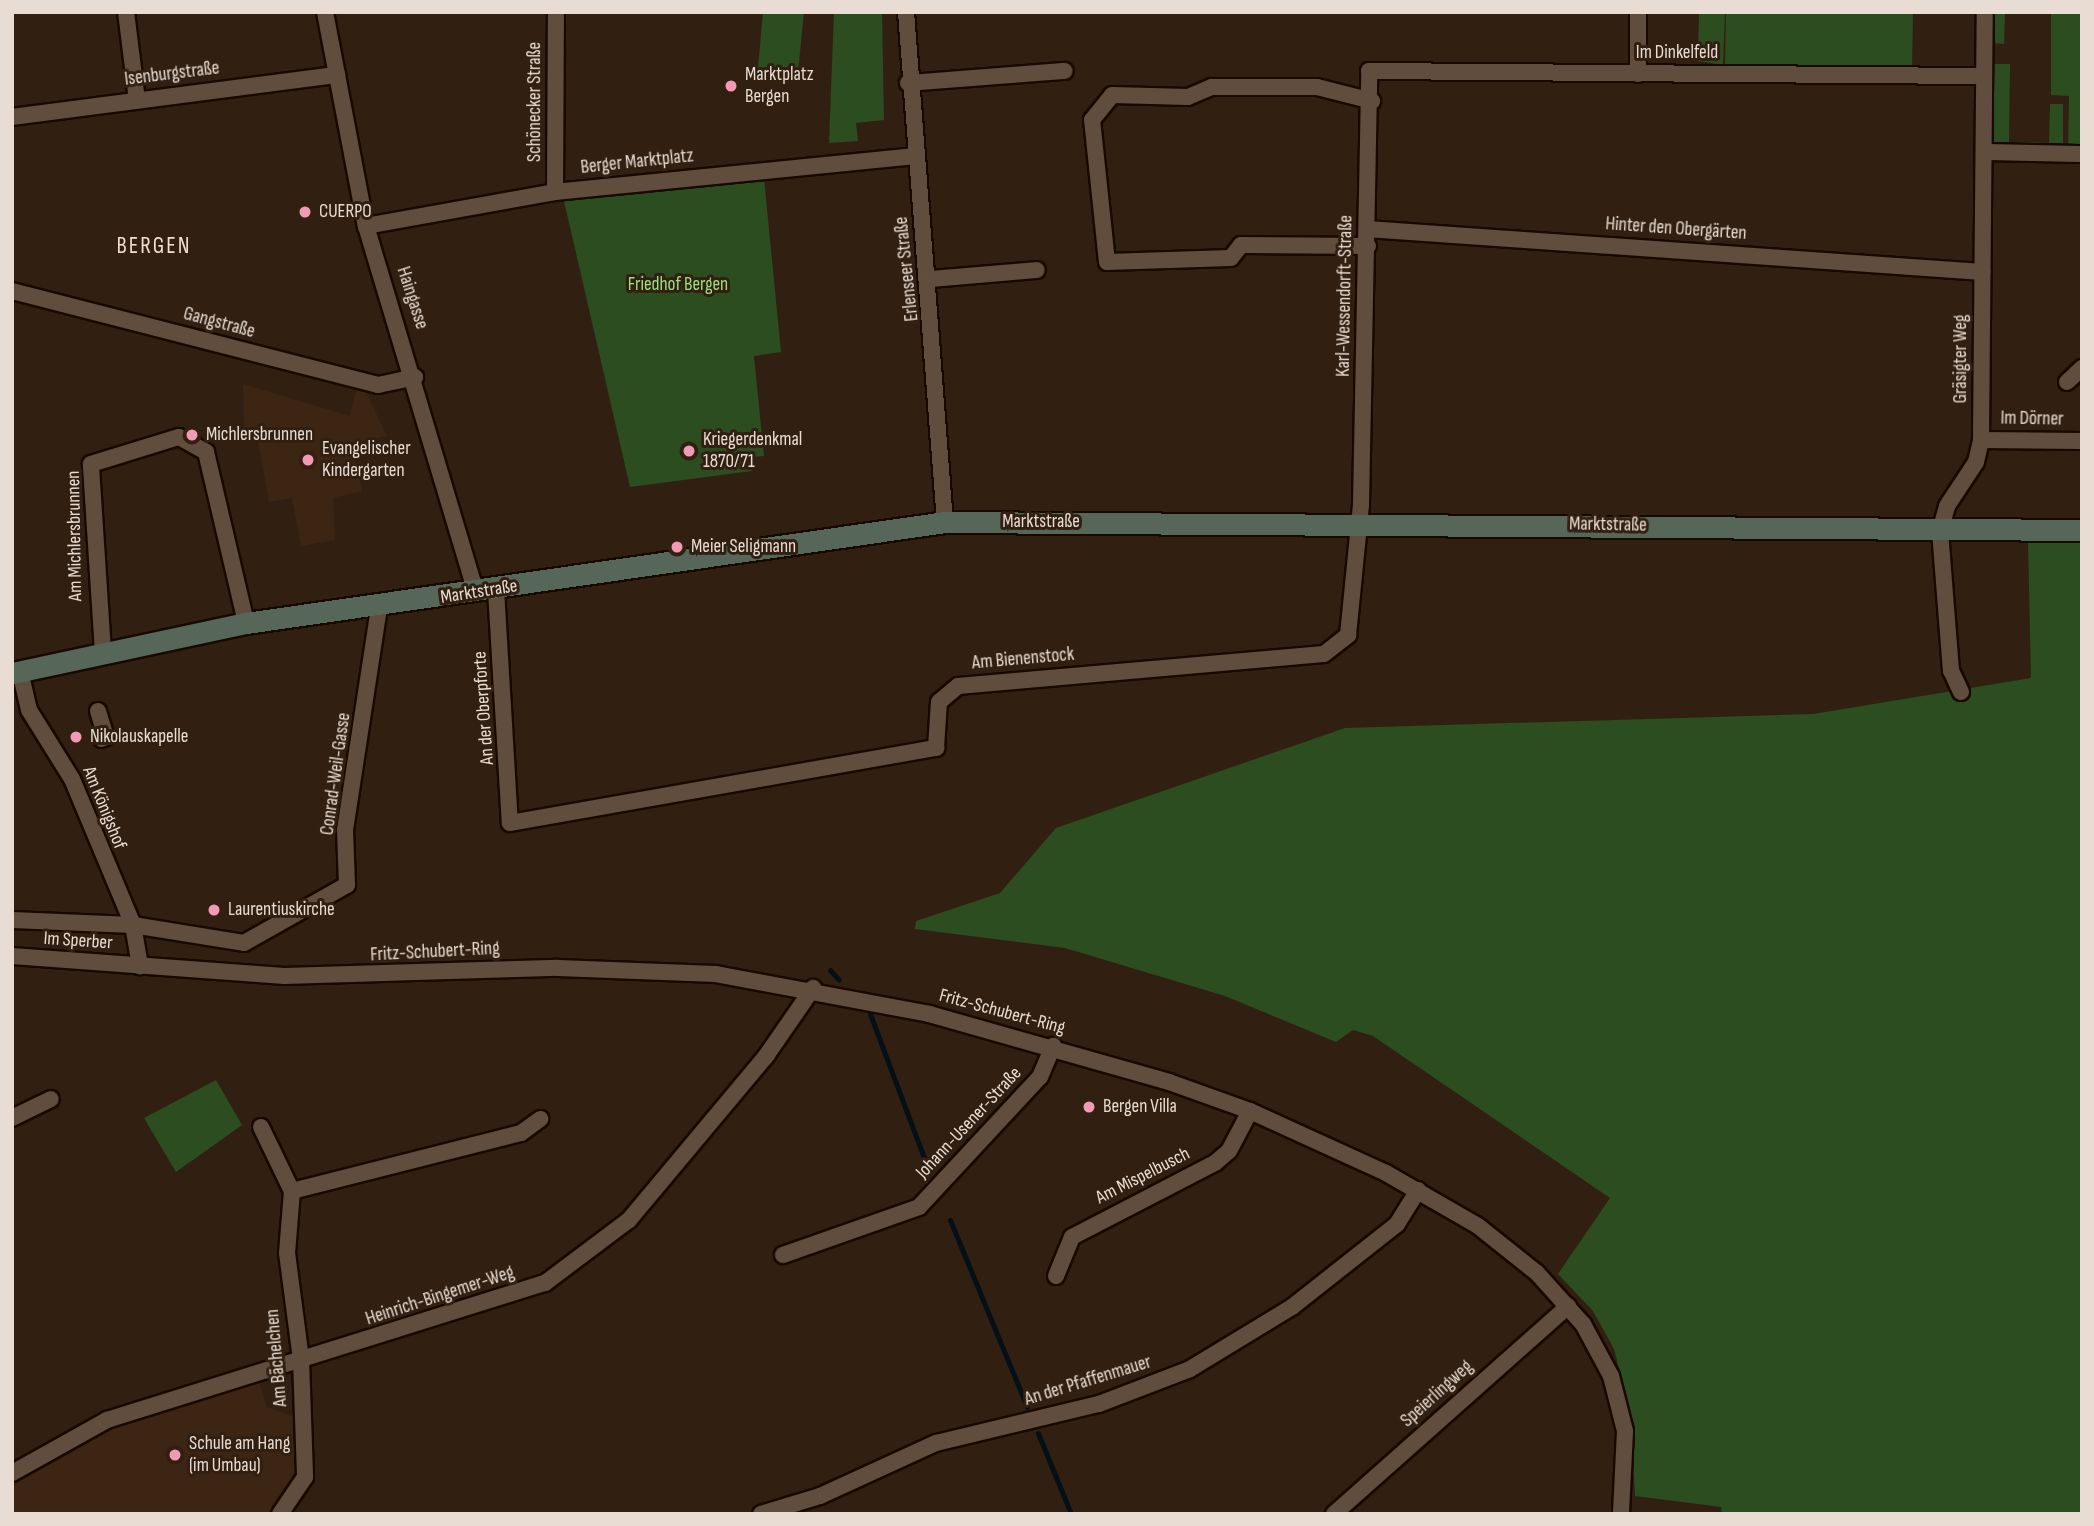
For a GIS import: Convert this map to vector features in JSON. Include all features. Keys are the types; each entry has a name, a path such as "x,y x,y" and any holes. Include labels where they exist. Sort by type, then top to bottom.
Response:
{"street":[{"path":"126,12 137,100"},
{"name":"Haingasse","path":"326,12 366,226 486,591"},
{"name":"Schönecker Straße","path":"555,192 556,12"},
{"name":"Erlenseer Straße","path":"906,12 908,83 930,279 945,522"},
{"path":"1638,12 1638,74"},
{"name":"Gräsigter Weg","path":"1961,692 1951,671 1940,531 1947,506 1976,462 1981,440 1985,12"},
{"path":"908,83 1065,71"},
{"name":"Im Dinkelfeld","path":"1369,71 1984,76"},
{"name":"Karl-Wessendorft-Straße","path":"1355,521 1361,505 1372,101 1369,71"},
{"name":"Isenburgstraße","path":"12,117 337,75"},
{"name":"Hinter den Obergärten","path":"1372,101 1317,87 1112,95 1092,120 1107,262 1231,258 1241,245 1367,237 1982,272"},
{"path":"1984,152 2082,154"},
{"name":"Berger Marktplatz","path":"366,226 555,192 915,156"},
{"path":"930,279 1037,270"},
{"name":"Gangstraße","path":"12,291 378,385 415,377"},
{"path":"2067,382 2082,368"},
{"name":"Am Michlersbrunnen","path":"103,652 91,464 179,437 206,452 246,623"},
{"name":"Im Dörner","path":"1981,440 2082,441"},
{"name":"Marktstraße","path":"16,672 246,623 379,607 945,522 1355,521 1940,531 2082,530"},
{"name":"Am Bienenstock","path":"509,823 936,748 939,702 958,685 1324,654 1348,635 1355,521"},
{"name":"An der Oberpforte","path":"486,591 509,823"},
{"name":"Conrad-Weil-Gasse","path":"132,925 244,943 348,885 345,830 379,607"},
{"name":"Am Königshof","path":"16,672 29,710 72,779 132,925 140,966"},
{"name":"Am Königshof","path":"98,711 106,737 101,739"},
{"name":"Im Sperber","path":"12,920 132,925"},
{"name":"Im Sperber","path":"12,956 140,966"},
{"name":"Fritz-Schubert-Ring","path":"140,966 253,974 487,970 716,974 813,988 1053,1046 1250,1111 1418,1190 1506,1246 1569,1306 1597,1347 1617,1394 1626,1449 1621,1514"},
{"name":"Heinrich-Bingemer-Weg","path":"12,1473 107,1420 500,1301 581,1259 629,1220 766,1056 813,988"},
{"name":"Johann-Usener-Straße","path":"782,1255 919,1207 1040,1077 1053,1046"},
{"path":"12,1118 51,1099"},
{"name":"Am Mispelbusch","path":"1056,1276 1072,1237 1215,1163 1230,1151 1250,1111"},
{"path":"261,1127 292,1191 521,1133 540,1119"},
{"name":"An der Pfaffenmauer","path":"761,1514 820,1496 928,1446 1099,1404 1190,1369 1293,1307 1397,1224 1418,1190"},
{"name":"Am Bächelchen","path":"281,1514 305,1477 301,1360 287,1253 292,1191"},
{"name":"Speierlingweg","path":"1334,1514 1569,1306"}],"shaded area":[{"name":"Evangelischer Kindergarten","path":"243,384 350,416 357,387 365,390 387,436 352,443 362,491 333,498 335,540 301,546 292,498 269,502 256,429 244,430"},
{"name":"Schule am Hang (im Umbau)","path":"258,1379 267,1407 292,1416 296,1480 271,1514 12,1514 12,1481 94,1433"}],"green space":[{"path":"763,12 804,12 797,82 757,79"},
{"path":"834,12 882,12 884,120 856,123 858,141 829,143"},
{"path":"1699,12 1725,12 1723,65 1698,61"},
{"path":"1726,12 1913,12 1912,67 1725,67"},
{"path":"1993,12 2005,12 2004,44 1992,43"},
{"path":"2051,12 2082,12 2082,150 2068,149 2069,96 2051,95"},
{"path":"1992,64 2010,64 2009,142 2049,143 2050,104 2063,104 2063,152 1991,150"},
{"name":"Friedhof Bergen","path":"764,178 781,352 754,356 764,456 751,457 752,471 630,487 564,201"},
{"path":"2082,538 2082,1514 1722,1514 1721,1507 1635,1496 1631,1414 1614,1349 1593,1311 1558,1274 1610,1198 1373,1036 1353,1030 1336,1042 1225,996 1065,948 915,929 916,921 1000,893 1056,828 1345,728 1813,714 2031,678 2028,541"},
{"path":"216,1080 242,1125 176,1172 144,1118"}],"waterway":[{"path":"830,970 839,980"},
{"path":"870,1014 929,1171"},
{"path":"950,1220 1027,1407"},
{"path":"1038,1433 1071,1514"}],"place":[{"name":"Marktplatz Bergen","path":"731,86"},
{"name":"CUERPO","path":"305,212"},
{"name":"Michlersbrunnen","path":"192,435"},
{"name":"Kriegerdenkmal 1870/71","path":"689,451"},
{"name":"Evangelischer Kindergarten","path":"308,460"},
{"name":"Meier Seligmann","path":"677,547"},
{"name":"Nikolauskapelle","path":"76,737"},
{"name":"Laurentiuskirche","path":"214,910"},
{"name":"Bergen Villa","path":"1089,1107"},
{"name":"Schule am Hang (im Umbau)","path":"175,1455"}],"district":[{"name":"BERGEN","path":"154,246"}]}
